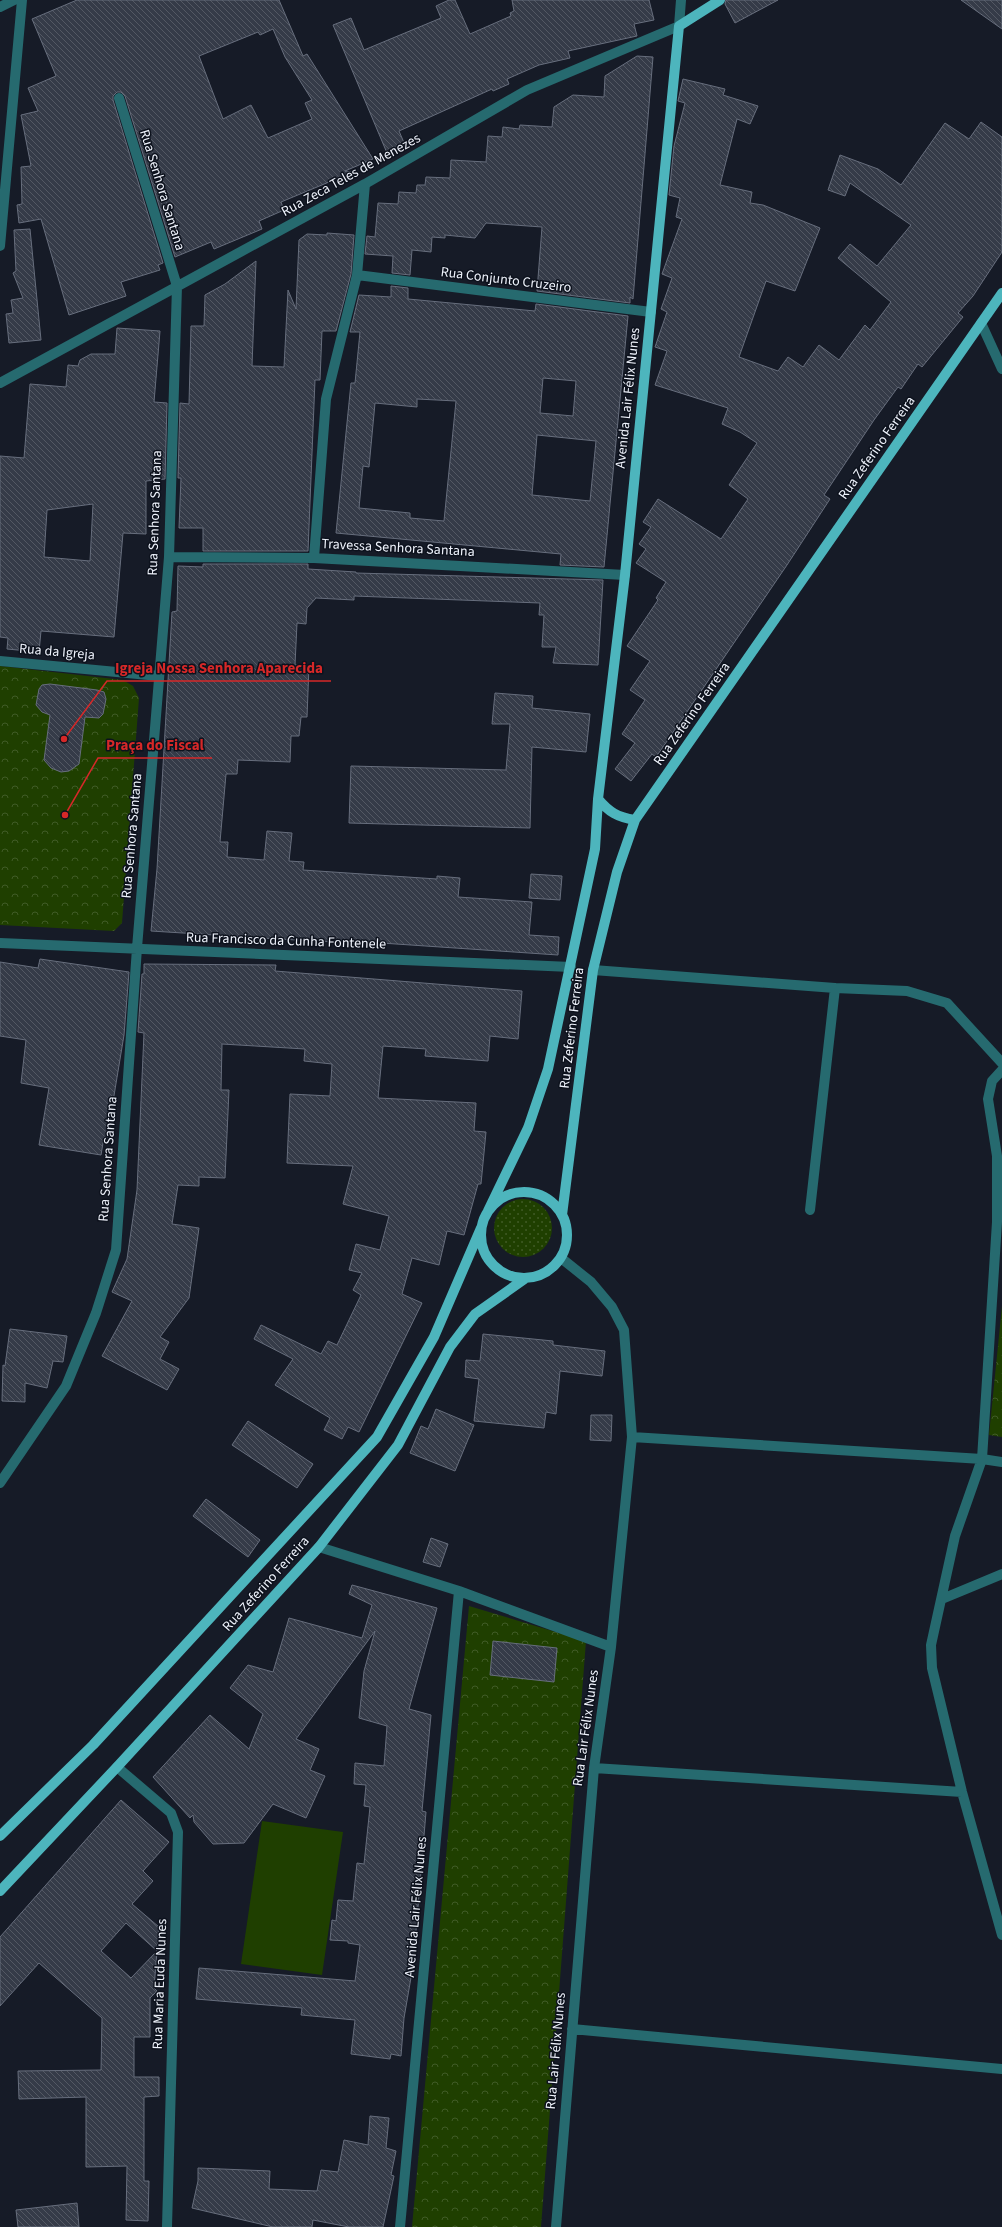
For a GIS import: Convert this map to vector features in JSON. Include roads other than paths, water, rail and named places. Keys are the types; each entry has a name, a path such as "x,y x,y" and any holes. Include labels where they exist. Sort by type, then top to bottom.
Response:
{"main road":[{"name":"Rua Zeca Teles de Menezes","path":"679,26 720,0"},
{"name":"Avenida Lair Félix Nunes","path":"598,798 625,575 679,26"},
{"name":"Rua Zeferino Ferreira","path":"562,1215 593,970 617,872 635,820 1002,294"},
{"name":"Rua Zeferino Ferreira","path":"488,1211 528,1128 548,1069 595,849 598,798"},
{"path":"598,798 608,811 620,818 635,820"},
{"path":"527,1192 541,1195 554,1203 562,1215 567,1231 566,1245 561,1258 551,1269 539,1276 526,1278 513,1277 501,1272 492,1264 485,1253 481,1241 481,1228 488,1211 499,1200 512,1194 527,1192"},
{"name":"Rua Zeferino Ferreira","path":"0,1836 93,1745 377,1437 434,1337 481,1228"},
{"name":"Rua Zeferino Ferreira","path":"0,1890 117,1767 319,1547 398,1445 450,1347 475,1314 526,1278"}],"street":[{"path":"0,7 14,0"},
{"path":"0,246 22,0"},
{"name":"Avenida Lair Félix Nunes","path":"679,26 681,0"},
{"name":"Rua Zeca Teles de Menezes","path":"0,383 365,184 527,90 679,26"},
{"name":"Rua Senhora Santana","path":"0,1483 66,1386 96,1313 116,1250 137,948 169,557 177,286 119,98"},
{"path":"314,558 326,399 357,275 365,184"},
{"name":"Rua Conjunto Cruzeiro","path":"357,275 651,312"},
{"path":"981,323 1002,369"},
{"name":"Travessa Senhora Santana","path":"169,557 314,558 625,575"},
{"name":"Rua da Igreja","path":"0,661 159,676"},
{"name":"Rua Francisco da Cunha Fontenele","path":"0,943 571,967"},
{"path":"593,970 835,988 907,991 947,1003 1002,1063"},
{"path":"810,1210 835,988"},
{"path":"1002,1070 992,1081 988,1098 997,1156 1000,1223 982,1459 955,1536 931,1645 932,1668 962,1792 1002,1935"},
{"name":"Rua Lair Félix Nunes","path":"556,2227 594,1768 611,1647 632,1437 624,1330 612,1307 591,1282 561,1258"},
{"path":"632,1437 982,1459 1002,1462"},
{"path":"319,1547 459,1591 611,1647"},
{"path":"942,1600 1002,1574"},
{"name":"Avenida Lair Félix Nunes","path":"400,2227 459,1591"},
{"name":"Rua Maria Euda Nunes","path":"117,1767 171,1813 178,1832 167,2227"},
{"path":"594,1768 962,1792"},
{"path":"572,2029 1002,2069"}],"place":[{"name":"Igreja Nossa Senhora Aparecida","path":"64,739"},
{"name":"Praça do Fiscal","path":"65,815"}]}
